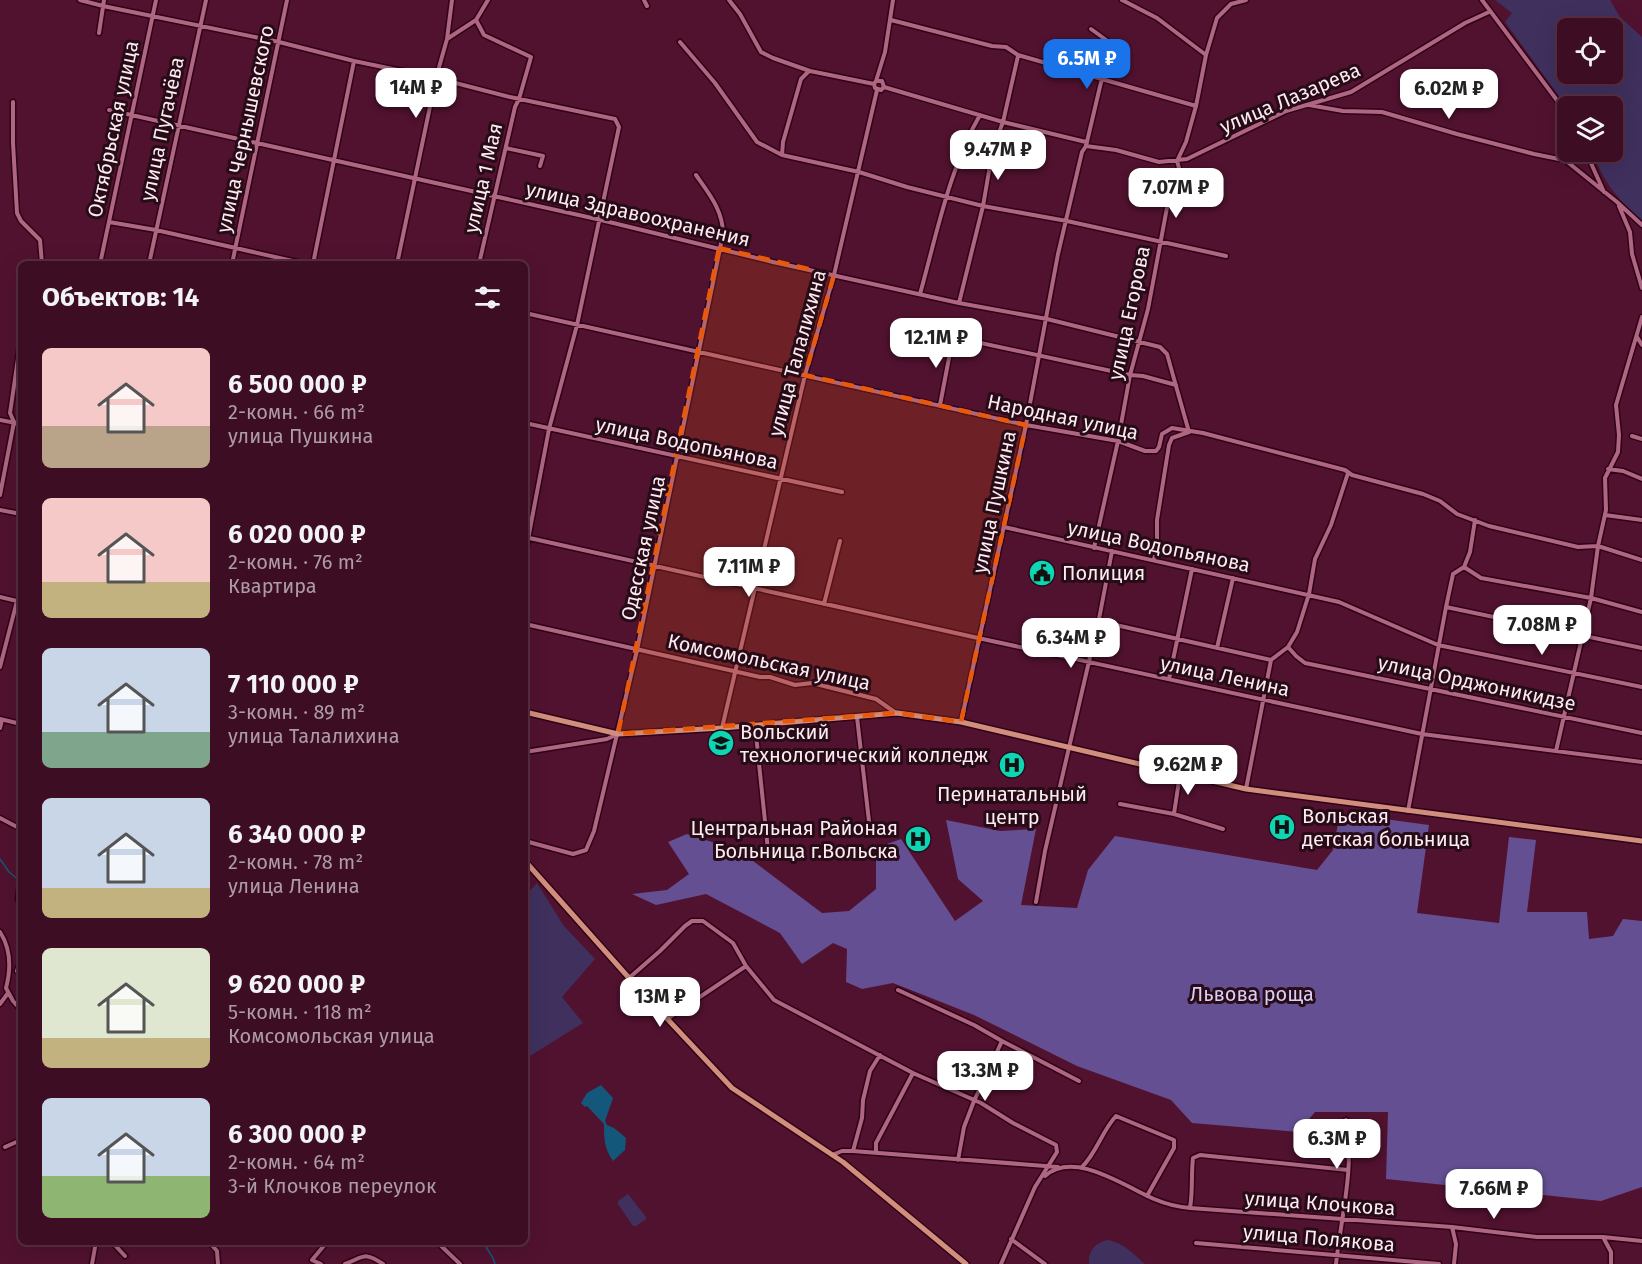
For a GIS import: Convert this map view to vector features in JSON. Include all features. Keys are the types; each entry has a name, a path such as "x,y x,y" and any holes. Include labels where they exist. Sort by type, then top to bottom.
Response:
{"main road":[{"path":"528,713 618,734 722,728 897,713"},
{"name":"Комсомольская улица","path":"897,713 961,722 1246,789 1642,841"},
{"path":"528,864 629,978 732,1088 832,1155 966,1264"}],"street":[{"path":"80,0 279,42 519,99 615,119 619,127 601,220 577,325 549,429 528,532"},
{"path":"99,33 104,0"},
{"name":"Октябрьская улица","path":"101,261 156,0"},
{"name":"улица Пугачёва","path":"150,261 206,0"},
{"name":"улица Чернышевского","path":"233,261 287,0"},
{"path":"398,261 436,78 447,39 452,0"},
{"path":"447,39 476,20 488,0"},
{"path":"644,0 647,6"},
{"path":"729,0 740,14 761,52 810,70 875,82 882,81 884,87 882,90 877,90 875,82 891,20 893,0"},
{"path":"1122,0 1157,18 1206,55"},
{"name":"улица Егорова","path":"1094,548 1130,375 1141,341 1172,182 1179,168 1177,161 1186,142 1196,106 1206,55 1217,18 1231,4 1246,0"},
{"path":"1482,0 1557,101"},
{"name":"улица Лазарева","path":"884,87 1086,144 1159,162 1177,161 1200,154 1271,118 1351,92 1465,23 1489,12"},
{"name":"улица 1 Мая","path":"476,20 484,35 531,57 515,106 480,261"},
{"path":"891,20 992,46 1006,47 1018,55 1196,106"},
{"name":"улица Пушкина","path":"961,722 1026,425 1058,254 1109,42 1091,28"},
{"path":"680,42 715,84 757,142 783,155 859,172 947,198 1067,220 1226,256"},
{"path":"959,303 983,206 993,148 1003,122 1018,55"},
{"path":"314,261 354,61"},
{"path":"783,155 783,142 801,79 810,70"},
{"name":"улица Талалихина","path":"722,728 805,375 834,275 877,90"},
{"path":"13,102 17,213 21,221 40,240 42,261"},
{"path":"1307,105 1343,111 1382,112 1457,134 1557,158"},
{"name":"улица Здравоохранения","path":"109,110 959,303 1047,319 1141,341 1160,347 1167,354 1178,388"},
{"path":"920,294 947,198 970,133 980,115"},
{"path":"773,151 783,142"},
{"path":"506,148 543,156 540,166"},
{"path":"1567,162 1642,225"},
{"path":"1591,162 1605,192"},
{"name":"Одесская улица","path":"528,842 573,854 586,850 594,831 637,650 678,458 718,248 723,234 723,222 718,207 696,175"},
{"path":"1617,202 1630,232 1632,254 1642,288"},
{"path":"109,222 156,230 293,261"},
{"name":"Народная улица","path":"528,314 1026,425 1118,441 1145,451 1156,451 1162,434 1172,428 1203,433 1334,467 1423,494 1440,501 1457,514 1489,526 1578,548 1598,546 1642,560"},
{"path":"1556,751 1591,598 1605,515 1604,491 1608,469 1618,452 1616,405 1642,317"},
{"path":"1637,336 1642,345"},
{"path":"940,405 953,337 1130,375 1143,375 1175,384 1189,432 1172,438 1169,445 1157,520 1157,546 1154,560"},
{"path":"0,495 14,422 10,413 18,358"},
{"path":"0,420 18,423"},
{"name":"улица Водопьянова","path":"528,424 842,492"},
{"path":"1632,436 1642,439"},
{"path":"1608,469 1623,471 1642,479"},
{"path":"1246,789 1271,660 1288,646 1297,632 1309,594 1316,560 1331,525 1348,473"},
{"path":"0,510 18,513"},
{"path":"1605,515 1642,520"},
{"path":"1408,811 1446,607 1454,574 1464,567 1472,543 1475,520"},
{"name":"улица Водопьянова","path":"1004,526 1094,548 1309,594 1356,608 1438,645 1642,687"},
{"name":"улица Ленина","path":"528,537 1422,734 1642,762"},
{"path":"824,604 840,541"},
{"path":"1036,902 1112,551"},
{"path":"1464,567 1481,578 1591,598 1642,612"},
{"path":"1169,680 1192,569"},
{"path":"1217,648 1233,578"},
{"path":"0,597 18,601"},
{"path":"0,667 18,604"},
{"path":"1446,607 1642,648"},
{"path":"1098,621 1271,660"},
{"name":"Комсомольская улица","path":"528,625 760,678 770,677 789,684 812,683 876,699 897,713"},
{"name":"улица Орджоникидзе","path":"1288,646 1305,663 1642,733"},
{"path":"857,717 870,830"},
{"path":"0,727 1,719 18,723"},
{"path":"755,725 768,850"},
{"path":"528,752 607,739 618,734"},
{"path":"1174,814 1180,774"},
{"path":"1120,804 1174,814 1223,829"},
{"path":"0,818 18,827"},
{"path":"629,978 685,926 698,920 704,921 733,943 747,966 774,1000 913,1073 981,1103 1012,1123 1056,1145 1057,1152 1035,1187 1001,1264"},
{"path":"0,932 4,938 10,961 6,988 18,1006"},
{"path":"668,1019 747,966"},
{"path":"898,990 974,1025 1079,1081"},
{"path":"0,1004 8,993"},
{"path":"958,1160 964,1127 1002,1041"},
{"path":"853,1150 862,1118 863,1100 870,1071 880,1055"},
{"path":"876,1152 876,1143 913,1073"},
{"path":"1082,1167 1089,1160 1108,1125 1116,1116 1174,1140 1174,1148 1147,1196"},
{"path":"1336,1264 1348,1170 1346,1120"},
{"path":"5,1147 18,1141"},
{"name":"улица Клочкова","path":"832,1155 853,1150 958,1160 1082,1167 1147,1196 1173,1206 1190,1209 1452,1227 1537,1237 1604,1237 1642,1241"},
{"path":"1190,1209 1193,1158 1200,1155 1348,1170"},
{"path":"1042,1178 1058,1167"},
{"path":"1452,1227 1456,1244 1454,1264"},
{"path":"1604,1237 1611,1252 1611,1264"},
{"path":"1011,1239 1045,1264"},
{"name":"улица Полякова","path":"1196,1243 1439,1264"},
{"path":"92,1264 95,1245"},
{"path":"115,1245 125,1256"},
{"path":"212,1245 217,1251 218,1264"},
{"path":"321,1264 312,1260 324,1245"},
{"path":"440,1245 460,1264"},
{"path":"345,1264 361,1256 369,1256 383,1264"}],"highlighted area":[{"path":"719,248 834,275 805,375 1026,425 961,722 897,713 618,734"}],"shaded area":[{"path":"1495,0 1610,0 1621,18 1557,18 1557,84 1623,84 1623,20 1642,37 1642,222 1612,190 1597,162 1623,162 1623,96 1559,96 1505,22 1512,13"},
{"path":"537,883 564,926 595,959 562,997 583,1023 528,1057 528,893"},
{"path":"628,1194 646,1217 636,1226 633,1226 618,1204 618,1201"},
{"path":"1107,1240 1123,1246 1145,1264 1089,1264 1093,1248"}],"green space":[{"name":"Львова роща","path":"1340,813 1429,825 1417,913 1499,923 1509,837 1536,840 1527,912 1587,912 1589,939 1613,936 1623,919 1642,921 1642,1187 1601,1201 1386,1179 1388,1112 1315,1112 1298,1132 1192,1123 1171,1100 1077,1066 974,1015 893,983 862,989 846,982 847,949 833,943 802,964 780,933 706,894 656,905 632,894 667,890 689,874 668,842 687,834 740,851 822,913 849,911 876,889 876,848 901,839 955,921 983,901 958,879 946,820 1000,831 1036,829 1021,905 1077,908 1088,870 1115,836 1317,870 1333,850"}],"water":[{"path":"601,1085 613,1098 605,1121 607,1125 626,1138 625,1150 613,1161 605,1143 604,1124 587,1106 581,1103 587,1093"}],"waterway":[{"path":"0,859 9,872 18,879"},
{"path":"485,1245 495,1264"}],"place":[{"name":"Полиция","path":"1042,573"},
{"name":"Вольский технологический колледж","path":"721,743"},
{"name":"Перинатальный центр","path":"1012,765"},
{"name":"Вольская детская больница","path":"1282,827"},
{"name":"Центральная Районая Больница г.Вольска","path":"918,839"}]}
